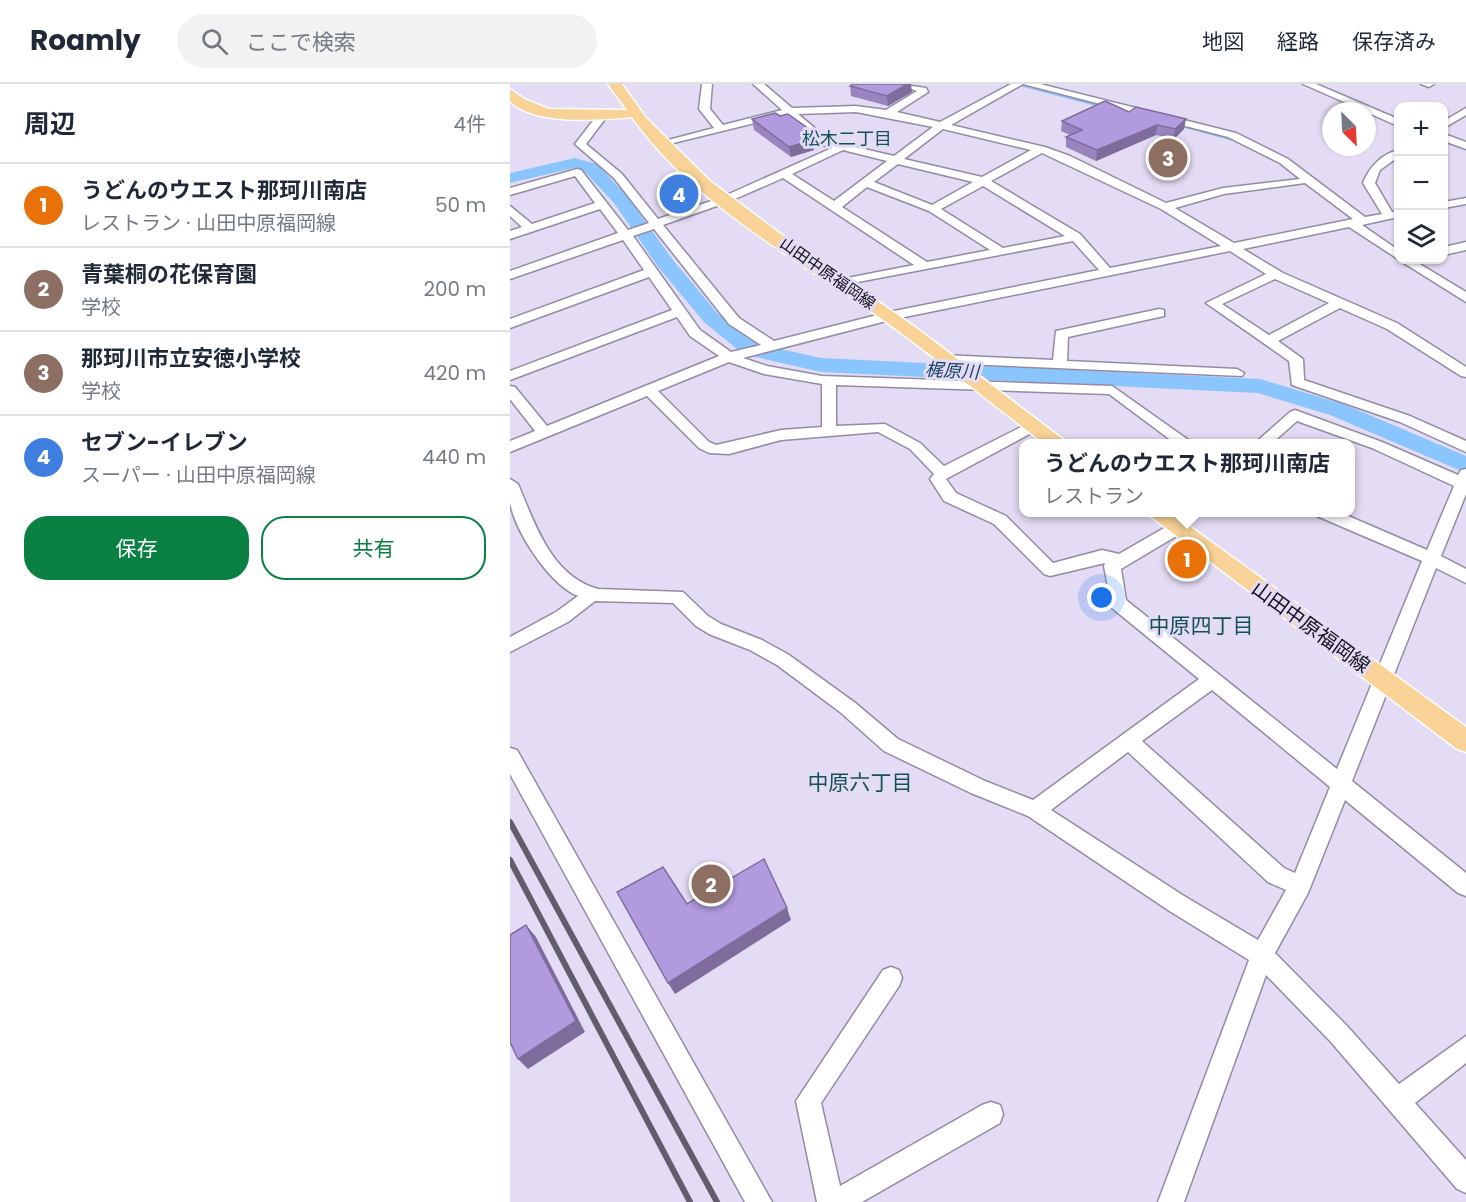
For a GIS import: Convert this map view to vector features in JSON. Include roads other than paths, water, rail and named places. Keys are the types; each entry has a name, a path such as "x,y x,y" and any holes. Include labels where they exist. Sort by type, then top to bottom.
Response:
{"main road":[{"name":"山田中原福岡線","path":"615,84 662,145 724,200 889,316 1052,439"},
{"path":"510,93 516,101 537,110 603,115 636,113"},
{"name":"山田中原福岡線","path":"1184,520 1385,681 1466,741"}],"street":[{"path":"706,84 702,104 707,116 720,128"},
{"path":"758,84 826,143 983,182 1076,237 1108,273"},
{"path":"888,113 923,93 923,90 902,84"},
{"path":"836,206 942,125 1018,84"},
{"path":"1028,84 1232,135 1284,161 1394,252"},
{"path":"1308,84 1394,121"},
{"path":"662,145 790,111 856,110 888,113 1041,149 1066,158 1165,207 1276,274 1392,326 1466,373"},
{"path":"1448,122 1466,111"},
{"path":"603,115 580,144 618,176 734,321 768,346"},
{"path":"1448,139 1466,146"},
{"path":"510,275 724,200 842,147"},
{"path":"933,209 1041,149"},
{"path":"510,439 542,430 732,357 768,346 889,316 1394,215 1370,183 1372,172 1394,156"},
{"path":"510,192 576,172 626,235 695,333 732,357 764,370 829,381 974,381 1112,390 1180,439"},
{"path":"783,173 924,266"},
{"path":"1165,207 1222,191 1300,182"},
{"path":"867,183 933,209 1000,251"},
{"path":"1448,204 1466,201"},
{"path":"510,235 603,204"},
{"path":"510,209 530,228"},
{"path":"841,283 1076,237"},
{"path":"1448,250 1466,246"},
{"path":"1411,264 1465,298"},
{"path":"510,324 651,272"},
{"path":"1276,274 1213,303 1296,359 1297,382 1405,419 1466,447"},
{"path":"1269,340 1339,303"},
{"path":"510,376 632,328 680,312"},
{"path":"1060,363 1061,334 1159,313"},
{"path":"945,360 1060,363 1237,373"},
{"path":"829,381 829,431"},
{"path":"510,390 542,430"},
{"path":"649,390 704,445 714,450 729,450 781,435 880,428 915,446 942,473"},
{"path":"1167,1198 1262,955 1300,886 1339,784 1385,681 1464,480 1295,415 1267,439"},
{"path":"1034,426 942,473 938,479 950,497 1000,520 1050,570 1102,556 1119,560"},
{"path":"510,447 542,430"},
{"path":"510,484 527,524 552,569 572,585 592,594 677,597 702,621 756,645 783,660 847,707 891,745 978,787 1035,810 1176,903 1262,955 1315,1008 1466,1180"},
{"path":"1333,517 1433,559 1466,577"},
{"path":"1184,520 1112,566 1118,603 1466,886"},
{"path":"510,523 527,524"},
{"path":"510,645 562,616 592,594"},
{"path":"1035,810 1211,680"},
{"path":"1128,740 1276,875 1300,886"},
{"path":"510,756 759,1202"},
{"path":"830,1202 808,1101 891,978"},
{"path":"1397,1101 1466,1048"},
{"path":"837,1202 991,1114"}],"waterway":[{"path":"1018,84 1102,106"},
{"path":"1180,125 1239,141"},
{"name":"梶原川","path":"510,178 575,163 591,168 620,199 666,264 711,318 751,349 821,365 1199,381 1260,386 1338,410 1466,465"},
{"path":"1335,205 1357,222"}],"railway":[{"path":"510,822 717,1202"},
{"path":"510,860 690,1202"}],"place":[{"name":"那珂川市立安徳小学校","path":"1168,158"},
{"name":"セブン-イレブン","path":"679,194"},
{"name":"うどんのウエスト那珂川南店","path":"1187,559"},
{"name":"青葉桐の花保育園","path":"711,884"}],"district":[{"name":"松木二丁目","path":"847,139"},
{"name":"中原四丁目","path":"1201,626"},
{"name":"中原六丁目","path":"860,783"}]}
